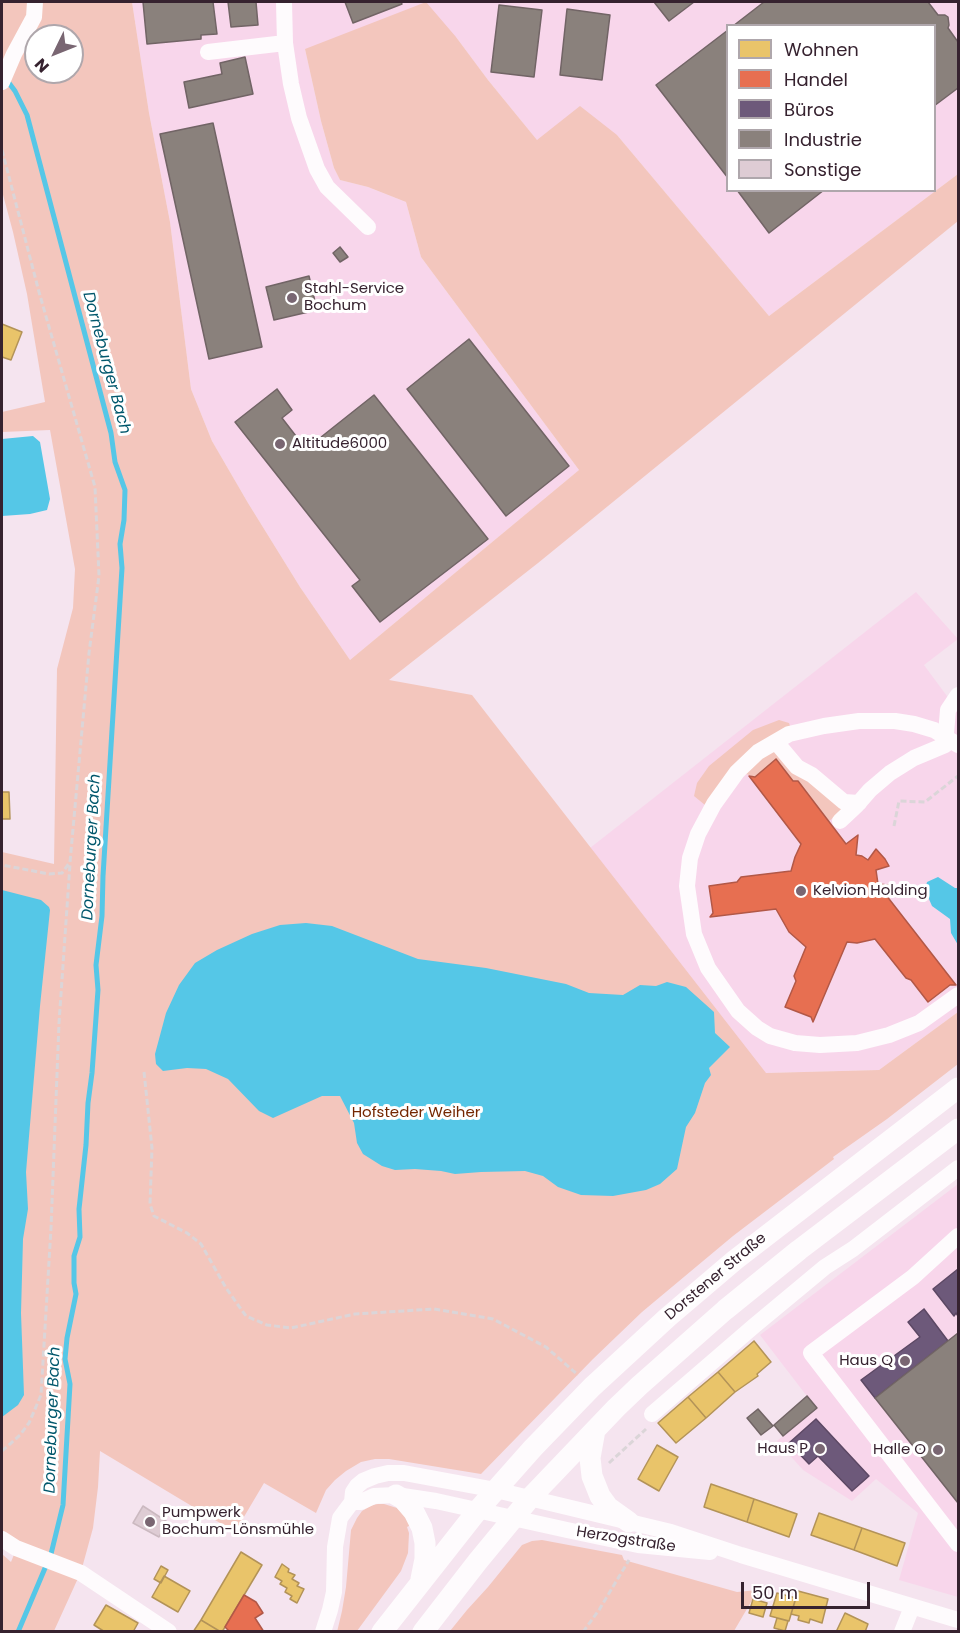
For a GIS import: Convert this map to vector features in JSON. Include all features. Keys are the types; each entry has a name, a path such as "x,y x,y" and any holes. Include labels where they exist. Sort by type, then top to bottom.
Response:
{"main road":[{"name":"Dorstener Straße","path":"382,1632 478,1510 533,1448 592,1387 668,1317 735,1260 958,1088"},
{"name":"Dorstener Straße","path":"423,1632 530,1498 639,1386 726,1310 800,1250 958,1129"},
{"path":"595,1430 590,1458 595,1485 608,1507 629,1522"},
{"path":"396,1495 403,1499 414,1512 422,1528 425,1559 420,1583"}],"street":[{"path":"2,82 34,17 34,2"},
{"path":"284,2 285,43 291,84 299,118 317,169 327,188 368,227"},
{"path":"208,52 285,43"},
{"path":"952,741 948,710 958,695"},
{"path":"952,741 934,730 895,721 859,721 789,734 758,752 737,772 724,789 698,834 690,858 687,886 694,934 708,968 738,1011 770,1036 795,1043 820,1045 857,1043 889,1035 919,1023 958,995"},
{"path":"840,821 890,773 914,758 952,741"},
{"path":"776,742 797,767 813,775 844,802 859,803"},
{"path":"652,1414 825,1268 857,1255 958,1168"},
{"path":"958,1236 913,1277 811,1353 958,1544"},
{"path":"323,1632 334,1592 335,1547 340,1518 352,1502 353,1491 363,1481 388,1473 404,1473 530,1498"},
{"path":"352,1502 361,1502 374,1496 396,1495 436,1501 513,1519"},
{"name":"Herzogstraße","path":"530,1498 671,1532 958,1620"},
{"name":"Herzogstraße","path":"513,1519 638,1545 741,1555"},
{"path":"2,1539 16,1548 81,1573 169,1632"},
{"path":"902,1632 912,1607"}],"path":[{"path":"2,150 39,292 95,487 99,576 89,653 70,862 59,1023 51,1228 41,1395 20,1435 2,1451"},
{"path":"894,826 899,801 925,802 958,776"},
{"path":"2,865 49,874 62,873 70,862"},
{"path":"144,1072 152,1148 150,1204 154,1216 187,1233 201,1244 226,1288 246,1316 267,1325 291,1328 355,1314 434,1310 494,1319 546,1347 578,1375"},
{"path":"595,1485 607,1465 657,1420 652,1414"},
{"path":"592,1632 585,1630 638,1545"}],"shaded area":[{"path":"132,2 958,2 958,174 936,191 936,24 726,24 726,192 934,192 769,316 617,135 537,140 456,37 305,49 321,121 334,168 340,180 368,187 406,202 421,257 579,470 350,660 300,587 212,441 191,389 170,222 149,113"},
{"path":"916,592 958,639 924,665 958,711 958,1012 879,1070 764,1073 590,848"},
{"path":"958,1184 958,1597 899,1580 918,1513 876,1479 852,1501 803,1470 777,1441 816,1408 760,1335"}],"green space":[{"path":"2,2 132,2 149,113 170,222 191,389 212,441 248,503 300,587 350,660 579,470 421,257 406,202 368,187 340,180 334,168 321,121 305,49 426,2 537,140 580,106 617,135 769,316 958,174 958,221 538,563 389,680 472,695 766,1073 879,1070 958,1012 958,1064 833,1157 834,1159 733,1236 642,1312 481,1474 389,1459 361,1462 346,1471 326,1490 316,1513 264,1483 235,1532 100,1451 93,1528 82,1568 19,1543 2,1530 2,852 54,864 57,669 73,608 75,569 50,430 2,432 2,412 45,402 27,294 2,191"},
{"path":"779,720 789,723 791,729 774,736 843,806 841,812 829,821 798,781 793,781 776,760 755,777 746,774 705,805 694,796 697,783 709,766 753,730"},
{"path":"378,1504 397,1508 413,1524 407,1527 408,1553 401,1571 357,1631 337,1632 346,1587 351,1530 362,1511"},
{"path":"542,1540 622,1555 624,1560 737,1592 758,1590 734,1631 450,1631 522,1545"},
{"path":"15,1552 79,1576 54,1631 2,1631 2,1554 11,1562"}],"water":[{"path":"33,436 40,442 50,499 47,510 2,516 2,439"},
{"path":"938,877 958,888 958,945 951,933 950,919 932,906 925,890 927,882"},
{"path":"2,890 41,900 50,910 26,1172 28,1209 23,1239 21,1313 24,1395 18,1405 2,1417"},
{"name":"Hofsteder Weiher","path":"306,923 332,926 418,959 486,968 566,984 589,993 623,995 640,985 656,986 667,982 686,987 714,1012 715,1033 730,1047 709,1068 711,1075 705,1083 695,1113 686,1127 677,1169 660,1184 646,1190 613,1196 581,1195 558,1187 543,1176 525,1171 455,1174 415,1169 395,1170 382,1166 363,1154 357,1143 354,1123 340,1096 322,1096 273,1118 259,1111 228,1079 206,1069 187,1068 163,1071 156,1064 155,1054 166,1013 179,985 195,963 252,934 280,925"}],"building: Wohnen":[{"path":"2,324 22,332 11,360 2,357"},
{"path":"2,792 9,792 10,819 2,819"},
{"path":"754,1341 771,1362 757,1374 758,1376 735,1392 718,1372"},
{"path":"718,1372 735,1392 706,1418 688,1397"},
{"path":"688,1397 706,1418 676,1443 658,1423"},
{"path":"657,1445 678,1457 659,1491 638,1479"},
{"path":"711,1484 754,1499 747,1522 704,1507"},
{"path":"754,1499 797,1514 789,1537 747,1522"},
{"path":"819,1513 862,1528 854,1550 811,1535"},
{"path":"862,1528 905,1543 897,1566 854,1550"},
{"path":"241,1552 262,1565 221,1632 201,1620"},
{"path":"282,1564 289,1569 288,1572 295,1575 292,1579 299,1583 297,1586 304,1589 297,1603 285,1592 287,1588 280,1584 282,1581 275,1577"},
{"path":"161,1566 168,1570 161,1583 154,1579"},
{"path":"164,1576 190,1591 178,1612 152,1597"},
{"path":"798,1591 828,1599 822,1623 810,1619 809,1623 798,1620 799,1616 791,1614"},
{"path":"777,1593 796,1598 789,1621 770,1616"},
{"path":"753,1599 767,1603 763,1617 749,1613"},
{"path":"106,1605 138,1623 133,1632 105,1632 94,1625"},
{"path":"845,1613 868,1624 865,1632 836,1632"},
{"path":"777,1618 788,1621 785,1631 774,1628"},
{"path":"201,1620 221,1632 193,1632"}],"building: Handel":[{"name":"Kelvion Holding","path":"776,759 793,781 798,781 846,844 858,835 856,855 868,860 876,849 885,859 889,866 876,870 878,884 898,886 886,895 956,985 950,985 928,1002 875,939 857,943 847,942 813,1022 811,1017 785,1007 806,947 789,932 776,909 710,917 713,913 709,886 737,882 741,877 791,871 801,844 749,776 755,777"},
{"path":"244,1595 256,1602 263,1613 255,1618 264,1632 230,1632 225,1627"}],"building: Büros":[{"path":"958,1269 958,1316 956,1313 954,1316 933,1289"},
{"name":"Haus Q","path":"924,1309 948,1341 875,1398 861,1380 920,1337 908,1322"},
{"name":"Haus P","path":"816,1419 869,1476 852,1491 818,1456 809,1464 789,1443"}],"building: Industrie":[{"path":"143,2 213,2 217,34 201,35 201,39 147,44"},
{"path":"228,2 256,2 258,25 231,27"},
{"path":"345,2 401,2 402,4 353,23"},
{"path":"654,2 694,2 669,21"},
{"path":"764,2 928,2 938,15 948,17 948,28 958,42 958,88 936,104 936,24 736,24"},
{"path":"499,5 542,10 534,77 491,72"},
{"path":"567,9 610,15 602,80 560,75"},
{"path":"726,32 726,175 656,85"},
{"path":"245,57 253,94 189,108 184,82 222,74 220,63"},
{"path":"213,123 262,347 209,359 160,134"},
{"path":"738,192 821,192 769,233"},
{"path":"340,247 348,257 340,262 333,253"},
{"name":"Stahl-Service Bochum","path":"309,276 317,310 274,320 266,287"},
{"path":"469,339 569,466 506,516 407,389"},
{"path":"277,389 292,410 282,418 306,449 374,395 488,539 380,622 352,586 360,580 235,422"},
{"name":"Halle O","path":"958,1333 958,1503 875,1398"},
{"path":"807,1396 817,1408 783,1436 774,1425"},
{"path":"758,1409 773,1426 761,1435 747,1418"}],"building: Sonstige":[{"name":"Pumpwerk Bochum-Lönsmühle","path":"143,1506 166,1521 163,1526 167,1528 159,1537 133,1523"}],"waterway":[{"name":"Dorneburger Bach","path":"6,79 27,115 111,433 115,462 125,490 120,544 122,568 102,916 96,965 98,990 79,1209 80,1237 74,1256 76,1294 65,1359 70,1384 63,1505 51,1554 18,1632"}],"place":[{"name":"Stahl-Service Bochum","path":"292,298"},
{"name":"Altitude6000","path":"280,444"},
{"name":"Kelvion Holding","path":"801,891"},
{"name":"Haus Q","path":"905,1361"},
{"name":"Haus P","path":"820,1449"},
{"name":"Halle O","path":"938,1450"},
{"name":"Pumpwerk Bochum-Lönsmühle","path":"150,1522"}]}
